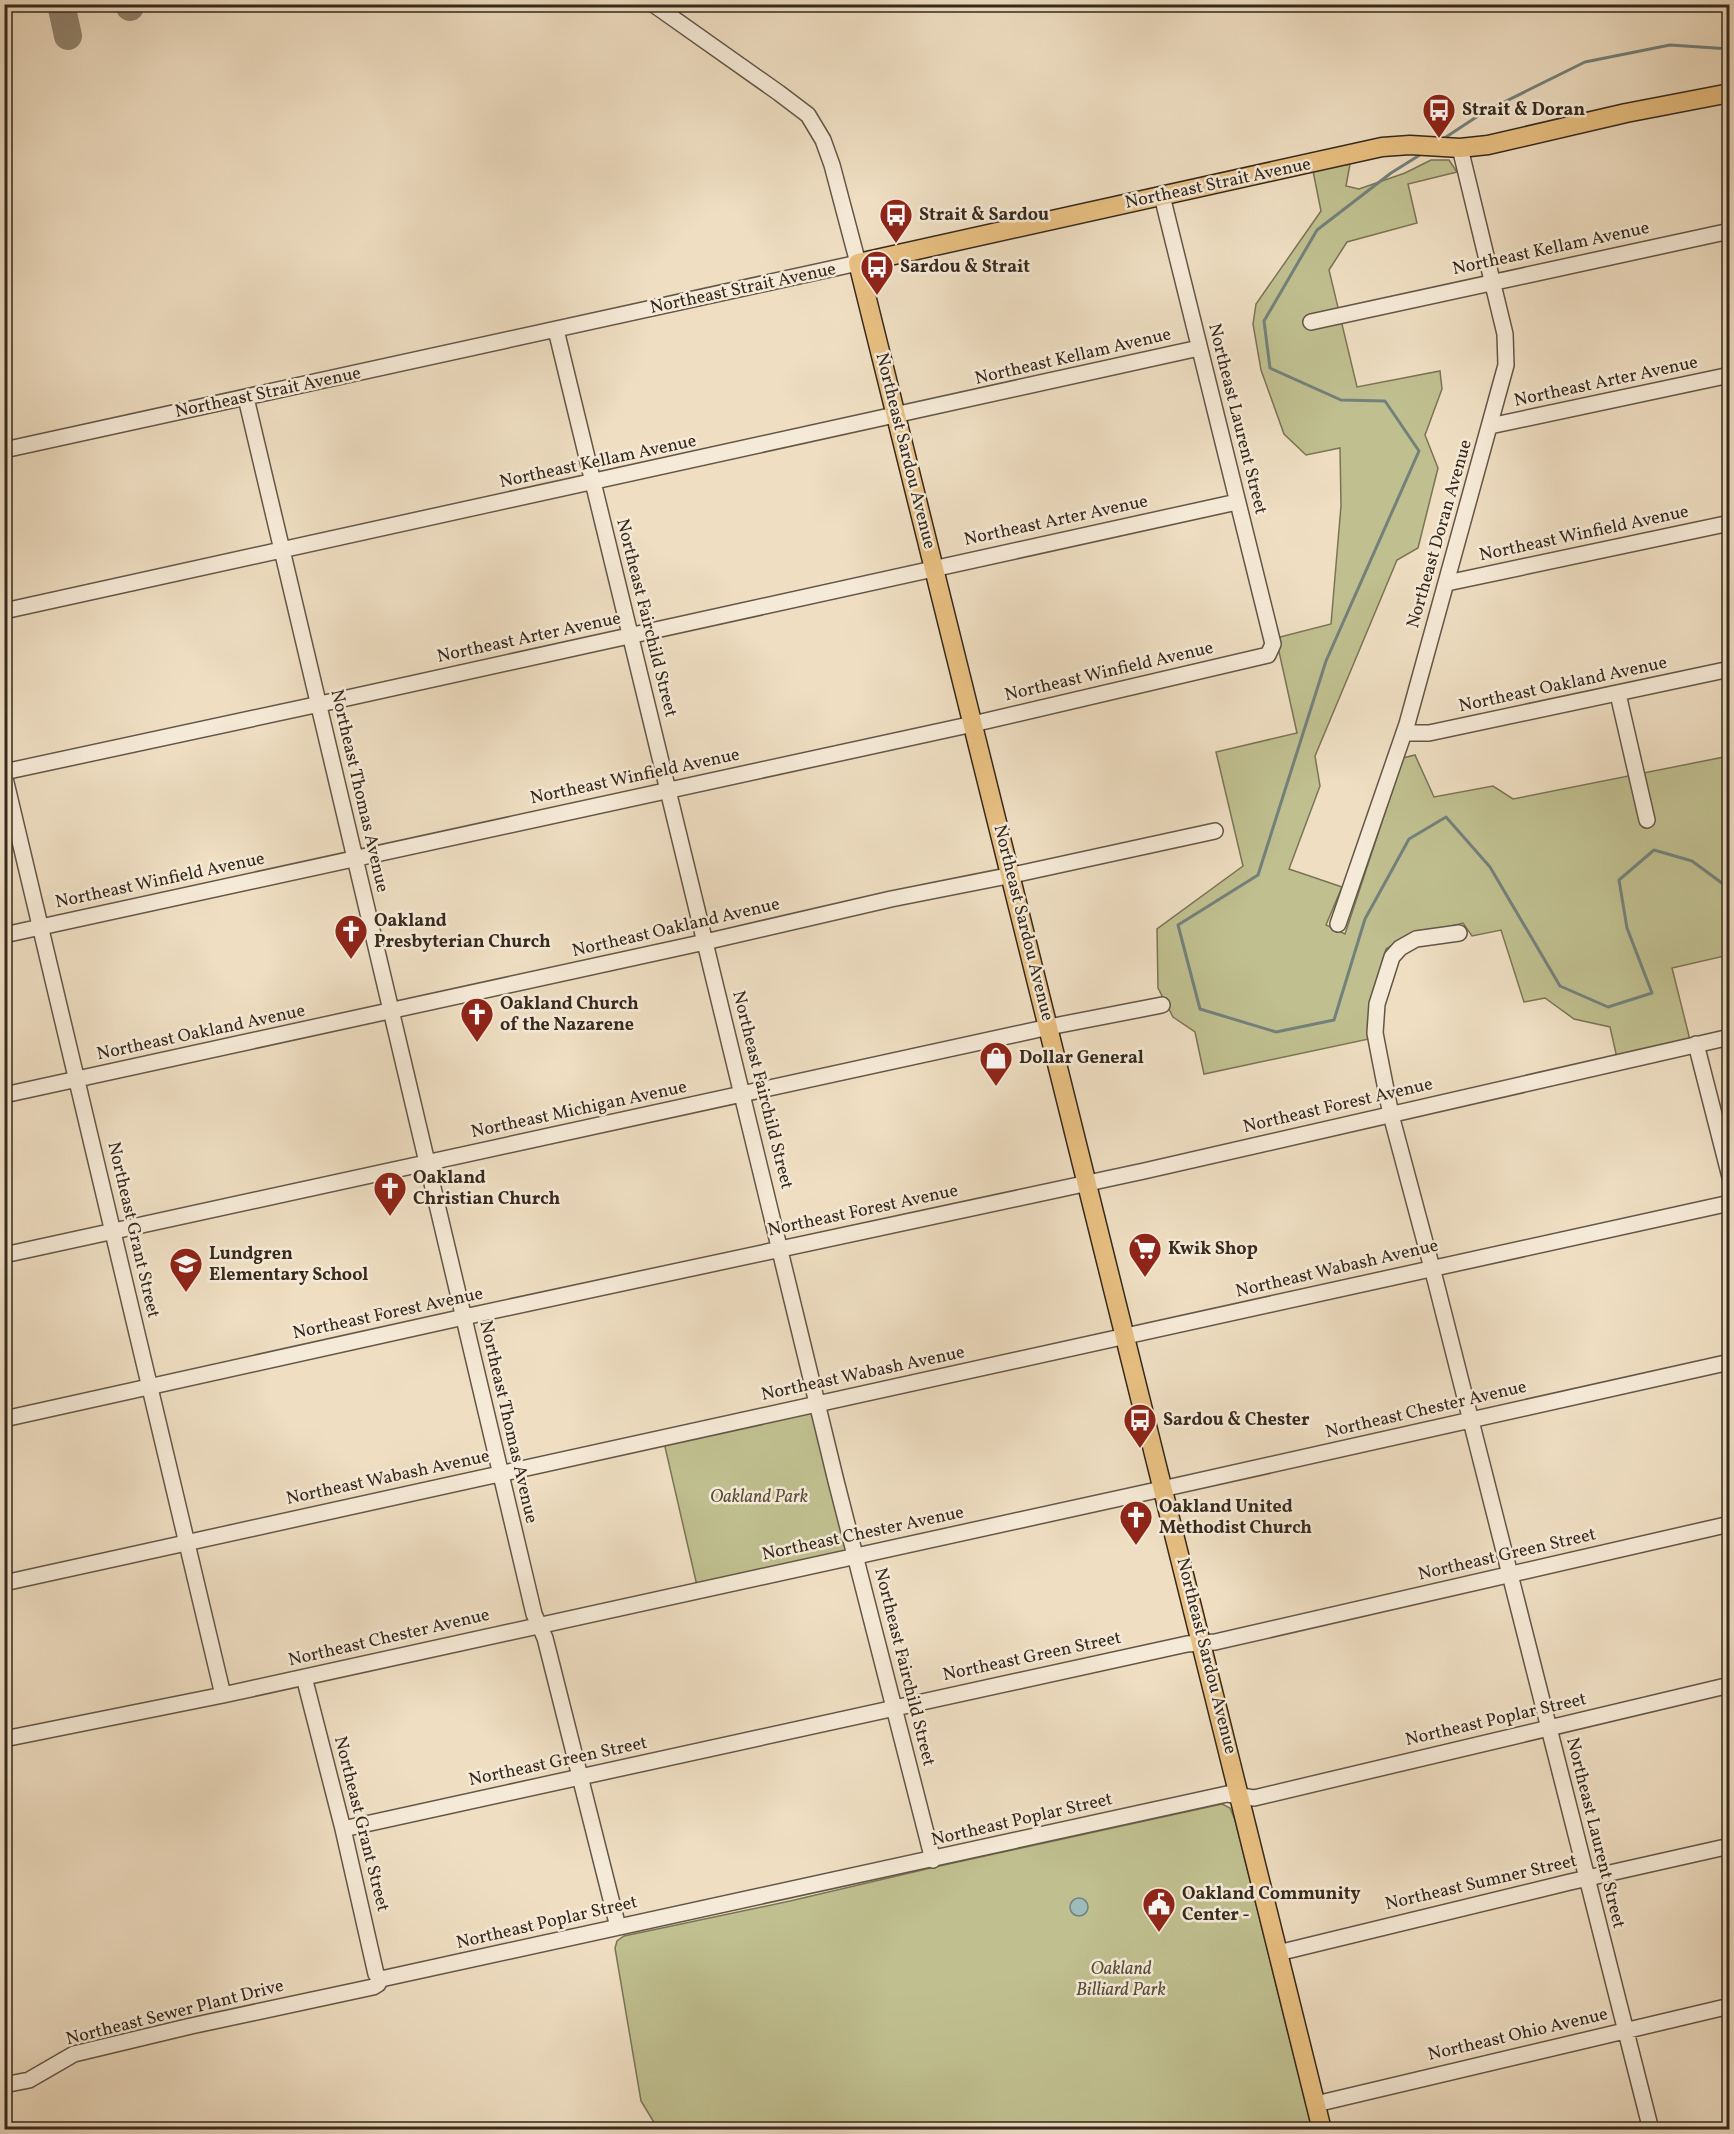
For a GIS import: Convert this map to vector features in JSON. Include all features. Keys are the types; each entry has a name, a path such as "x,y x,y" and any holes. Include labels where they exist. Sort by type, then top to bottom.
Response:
{"main road":[{"name":"Northeast Strait Avenue","path":"858,263 1382,147 1410,145 1460,148 1488,145 1626,113 1730,93"},
{"name":"Northeast Sardou Avenue","path":"858,263 1322,2130"}],"street":[{"name":"Northeast Sardou Avenue","path":"653,4 808,115 824,140 830,156 858,263"},
{"name":"Northeast Doran Avenue","path":"1338,924 1404,733 1505,375 1507,355 1505,334 1460,148"},
{"name":"Northeast Laurent Street","path":"1162,196 1273,644 1271,652"},
{"name":"Northeast Kellam Avenue","path":"1311,322 1730,231"},
{"name":"Northeast Strait Avenue","path":"4,450 858,263"},
{"name":"Northeast Fairchild Street","path":"555,330 855,1555 933,1860"},
{"name":"Northeast Kellam Avenue","path":"4,611 1200,348"},
{"name":"Northeast Arter Avenue","path":"1490,426 1730,375"},
{"name":"Northeast Thomas Avenue","path":"246,398 534,1614 545,1638 618,1927"},
{"name":"Northeast Arter Avenue","path":"4,773 1237,502"},
{"name":"Northeast Winfield Avenue","path":"1446,584 1730,523"},
{"name":"Northeast Winfield Avenue","path":"4,934 973,724 1268,655 1271,652"},
{"name":"Northeast Oakland Avenue","path":"1404,733 1429,733 1730,669"},
{"path":"1618,694 1647,820"},
{"name":"Northeast Grant Street","path":"4,773 223,1695"},
{"name":"Northeast Oakland Avenue","path":"4,1095 705,942 891,899 1215,831"},
{"name":"Northeast Laurent Street","path":"1459,933 1416,939 1400,948 1388,964 1377,1004 1375,1021 1379,1054 1391,1115 1471,1420 1651,2130"},
{"name":"Northeast Michigan Avenue","path":"4,1255 1049,1027 1162,1005"},
{"name":"Northeast Forest Avenue","path":"4,1419 464,1317 1088,1183 1730,1036"},
{"path":"1696,1044 1730,1177"},
{"name":"Northeast Wabash Avenue","path":"4,1582 1730,1203"},
{"name":"Northeast Chester Avenue","path":"4,1739 223,1695 1730,1362"},
{"name":"Northeast Green Street","path":"343,1829 1186,1644 1215,1642 1730,1524"},
{"name":"Northeast Grant Street","path":"304,1677 343,1829 376,1974 381,1979"},
{"name":"Northeast Poplar Street","path":"325,1997 373,1987 381,1979 1227,1794 1254,1798 1730,1685"},
{"name":"Northeast Sumner Street","path":"1278,1953 1587,1878 1730,1846"},
{"name":"Northeast Sewer Plant Drive","path":"4,2085 29,2080 74,2054 325,1997"},
{"name":"Northeast Ohio Avenue","path":"1316,2104 1730,2006"}],"green space":[{"path":"1431,160 1449,160 1457,172 1408,184 1417,223 1347,242 1329,270 1357,387 1440,371 1442,389 1425,435 1438,468 1418,548 1397,560 1315,756 1320,786 1289,869 1342,887 1326,925 1345,934 1403,758 1415,755 1434,797 1493,786 1513,799 1729,756 1729,955 1672,968 1690,1040 1617,1058 1610,1027 1574,1019 1545,998 1524,1002 1501,930 1472,936 1463,923 1405,937 1386,949 1371,1005 1369,1039 1204,1074 1195,1032 1173,1017 1158,988 1157,929 1243,866 1216,752 1297,733 1276,638 1331,624 1341,506 1340,448 1306,455 1284,434 1261,370 1253,324 1256,304 1321,211 1313,171 1350,164 1346,186 1359,189 1405,173"},
{"name":"Oakland Park","path":"818,1404 855,1555 698,1590 663,1438"},
{"name":"Oakland Billiard Park","path":"1222,1804 1230,1808 1235,1820 1312,2129 658,2129 641,2101 615,1948 617,1941 624,1936"}],"water":[{"path":"1079,1898 1085,1901 1088,1907 1085,1913 1079,1916 1073,1913 1070,1907 1073,1901"}],"waterway":[{"path":"1443,139 1484,112 1585,62 1670,45 1730,49"},
{"path":"1423,153 1391,173 1317,230 1264,321 1270,368 1341,400 1385,401 1419,451 1326,661 1258,875 1178,925 1200,1009 1276,1032 1334,1020 1365,919 1409,839 1446,817 1490,867 1560,986 1608,1007 1652,993 1627,928 1619,880 1654,850 1692,861 1730,889"}],"taxiway":[{"path":"61,4 68,36"}],"place":[{"name":"Strait & Doran","path":"1439,139"},
{"name":"Strait & Sardou","path":"896,244"},
{"name":"Sardou & Strait","path":"877,296"},
{"name":"Oakland Presbyterian Church","path":"351,960"},
{"name":"Oakland Church of the Nazarene","path":"477,1043"},
{"name":"Dollar General","path":"996,1087"},
{"name":"Oakland Christian Church","path":"390,1217"},
{"name":"Kwik Shop","path":"1145,1278"},
{"name":"Lundgren Elementary School","path":"186,1293"},
{"name":"Sardou & Chester","path":"1140,1449"},
{"name":"Oakland United Methodist Church","path":"1136,1546"},
{"name":"Oakland Community Center -","path":"1159,1933"}]}
